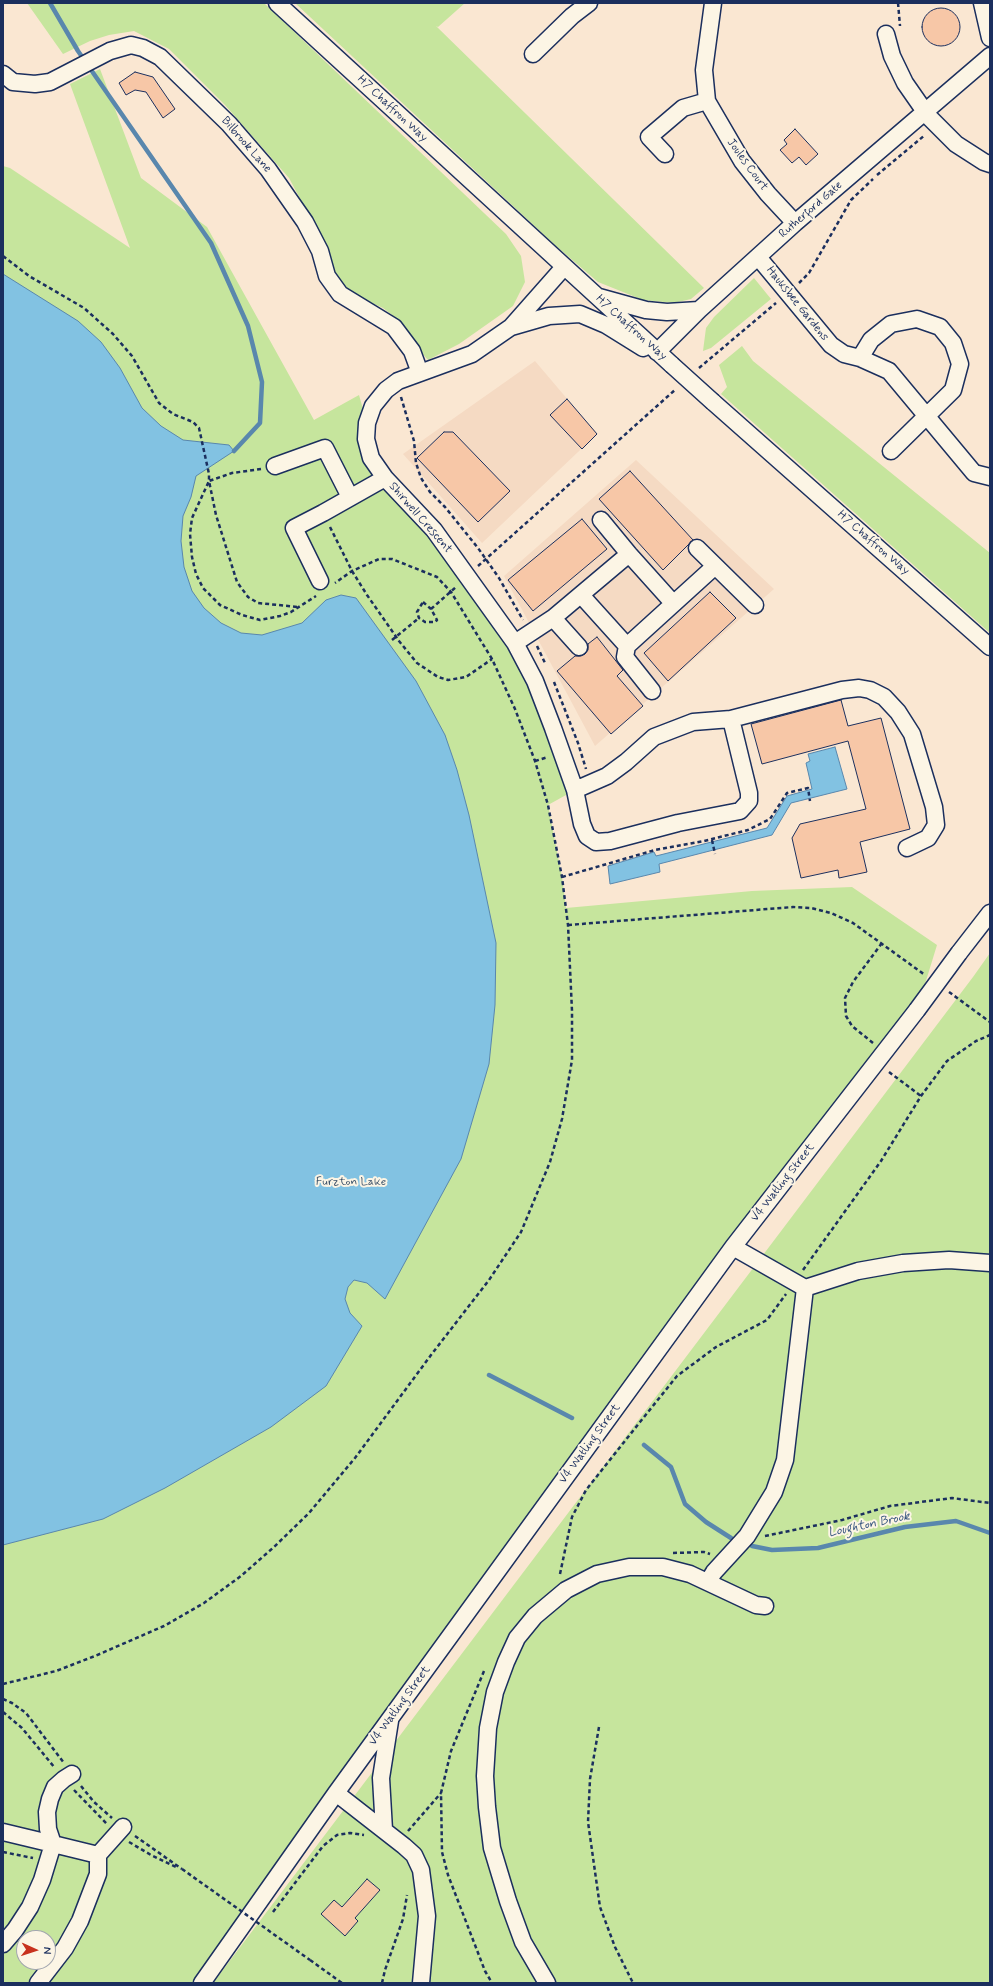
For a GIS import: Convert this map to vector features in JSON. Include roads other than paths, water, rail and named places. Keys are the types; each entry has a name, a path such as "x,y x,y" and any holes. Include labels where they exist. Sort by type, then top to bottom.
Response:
{"street":[{"name":"H7 Chaffron Way","path":"277,3 595,296 990,647"},
{"path":"533,54 572,16 589,3"},
{"name":"Joules Court","path":"713,3 704,70 707,101 742,161 768,194 795,223"},
{"path":"982,3 990,38"},
{"path":"893,32 892,56 902,76 924,111 936,126 956,144 984,162 990,164"},
{"name":"Bilbrook Lane","path":"3,74 13,82 35,84 50,82 110,51 131,45 142,48 160,57 229,124 268,169 305,222 320,251 327,276 340,294 394,327 412,351 420,373"},
{"name":"Rutherford Gate","path":"657,352 699,310 795,223 990,56"},
{"path":"665,154 649,137 684,108 707,101"},
{"name":"Hauksbee Gardens","path":"758,257 831,345 844,354 860,358 889,371 974,473 990,477"},
{"name":"Shirwell Crescent","path":"564,267 511,327 472,354 398,381 386,390 373,406 367,423 366,439 371,458 385,478 434,530 468,575 515,643 535,681 575,790 582,824 587,836 596,842 610,841 678,822 740,811 749,801 749,793 731,720"},
{"path":"595,296 646,310 667,312 699,310"},
{"name":"Shirwell Crescent","path":"511,327 549,316 580,314 606,325 672,365"},
{"path":"860,358 871,340 891,324 918,319 940,327 953,343 960,364 953,390 891,451"},
{"path":"274,466 325,448 350,497"},
{"path":"323,587 294,528 385,478"},
{"path":"601,520 629,554 674,603"},
{"path":"697,548 714,567 755,605"},
{"path":"515,643 553,618 629,554"},
{"path":"652,691 625,657 627,646 714,567"},
{"path":"581,595 627,646"},
{"path":"553,618 579,647"},
{"path":"575,790 607,776 626,762 654,737 693,722 731,720 842,690 859,688 870,690 884,697 898,712 912,734 934,807 936,825 928,838 907,848"},
{"name":"V4 Watling Street","path":"202,1983 336,1793 733,1247 885,1053 990,913"},
{"path":"733,1247 800,1285 858,1271 903,1263 949,1260 990,1263"},
{"path":"708,1582 714,1572 747,1536 774,1492 785,1460 800,1285"},
{"path":"547,1983 523,1942 508,1901 492,1848 484,1776 488,1728 496,1692 506,1662 517,1638 534,1616 566,1590 597,1574 629,1567 663,1567 690,1574 756,1605 765,1606"},
{"path":"384,1830 382,1778 391,1718"},
{"path":"3,1944 15,1930 30,1907 42,1880 53,1844 48,1829 47,1812 50,1798 55,1787 68,1776"},
{"path":"336,1793 414,1855 421,1870 427,1916 421,1983"},
{"path":"38,1983 65,1948 80,1921 98,1874 98,1855 121,1831"},
{"path":"3,1832 98,1855"}],"water":[{"name":"Furzton Lake","path":"3,274 78,321 101,342 120,368 142,408 161,426 183,440 229,445 234,451 196,476 191,497 183,516 181,541 184,567 192,591 204,608 221,623 241,633 262,635 302,623 326,600 341,595 356,598 416,681 445,735 457,770 469,815 496,943 495,1005 489,1064 461,1159 385,1299 367,1283 354,1280 348,1287 345,1299 350,1313 362,1326 326,1386 271,1427 165,1488 103,1519 3,1545"},
{"path":"835,747 847,789 791,803 772,835 659,864 660,872 610,884 608,866 654,852 656,856 767,828 787,796 812,789 806,763 810,761 808,754"}],"waterway":[{"path":"50,3 78,51 211,243 248,326 262,382 260,423 234,451"},
{"name":"Loughton Brook","path":"489,1375 572,1418"},
{"name":"Loughton Brook","path":"644,1445 671,1467 685,1504 706,1522 731,1538"},
{"name":"Loughton Brook","path":"752,1546 772,1550 818,1548 905,1527 956,1521 990,1533"}]}
